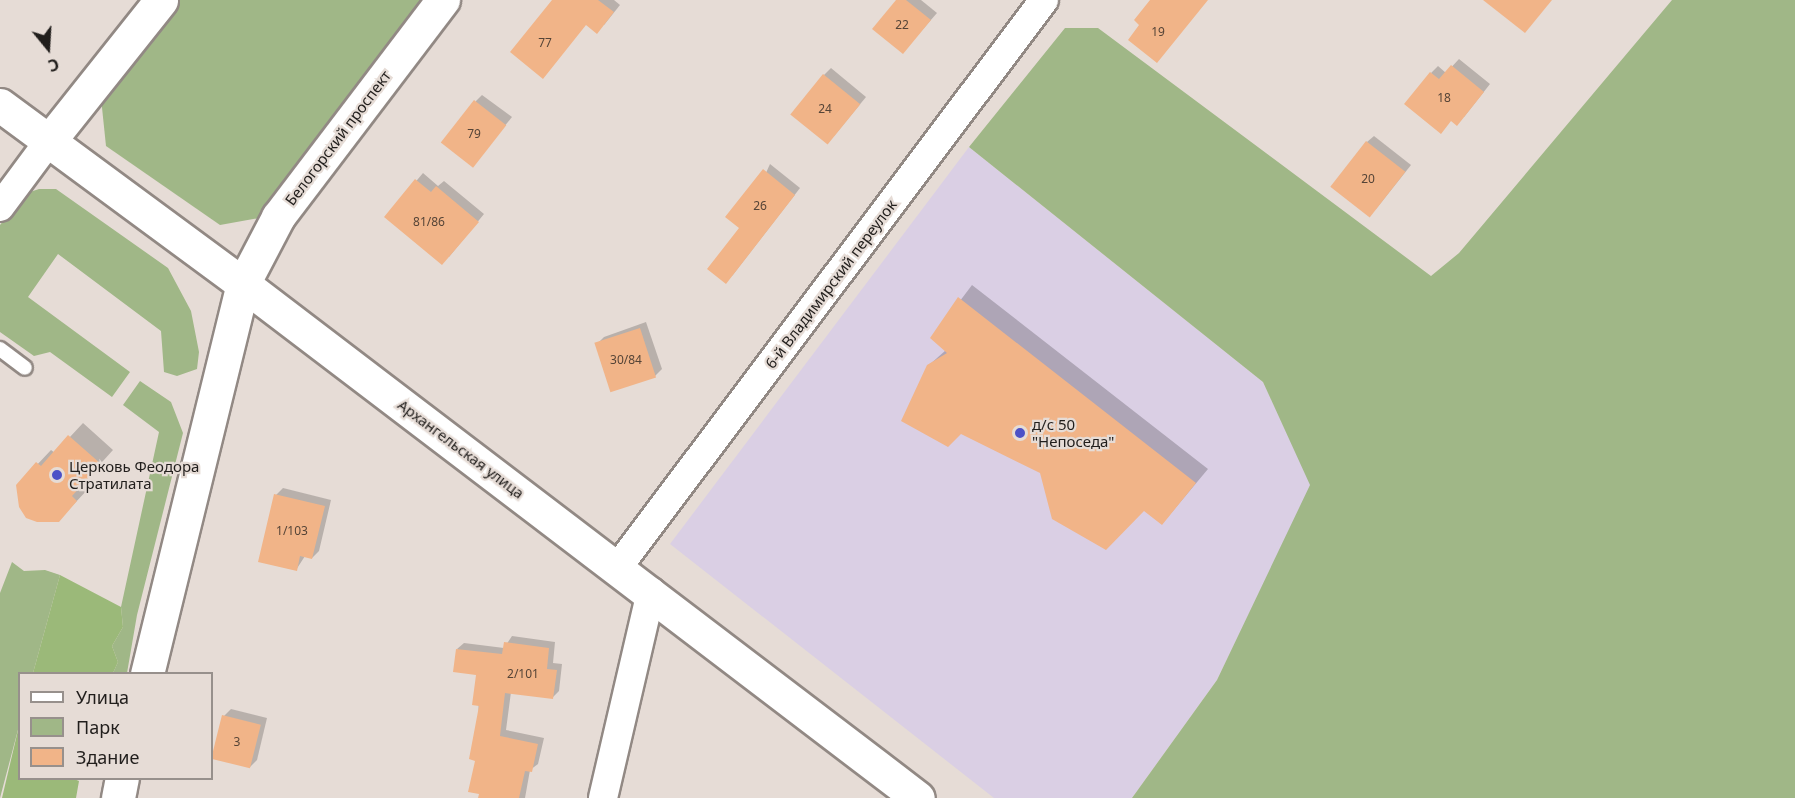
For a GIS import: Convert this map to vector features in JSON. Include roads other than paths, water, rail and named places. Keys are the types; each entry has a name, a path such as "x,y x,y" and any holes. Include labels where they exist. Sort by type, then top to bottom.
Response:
{"street":[{"path":"0,207 49,141 161,0"},
{"name":"Белогорский проспект","path":"147,672 243,284 278,217 443,0"},
{"name":"6-й Владимирский переулок","path":"618,567 1044,0"},
{"name":"Архангельская улица","path":"0,105 243,284 651,591 918,798"},
{"path":"603,798 651,591"},
{"path":"117,798 122,780"}],"lane":[{"path":"0,349 25,368"}],"place":[{"name":"д/с 50 \"Непоседа\"","path":"1020,433"},
{"name":"Церковь Феодора Стратилата","path":"57,475"}]}
